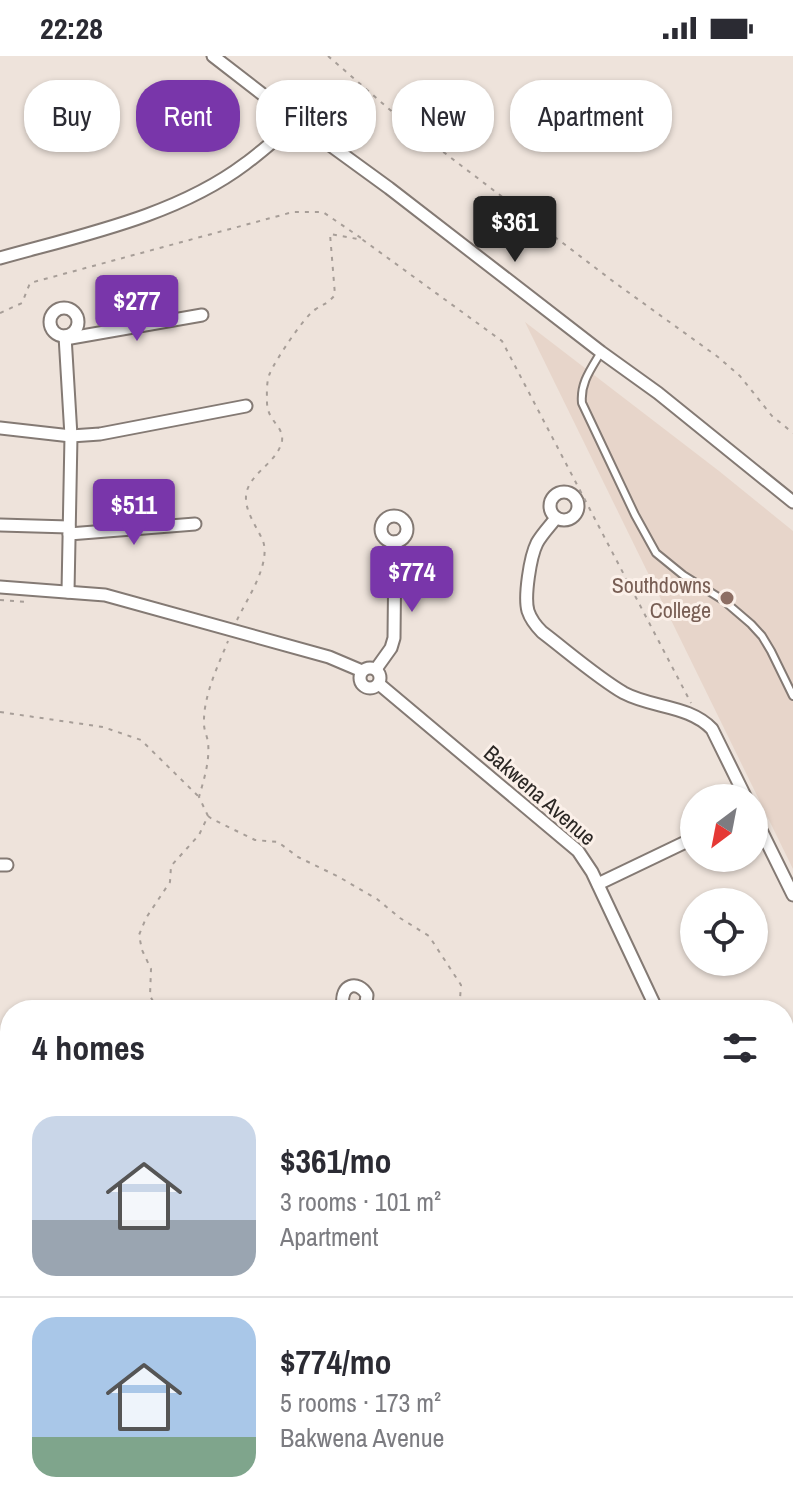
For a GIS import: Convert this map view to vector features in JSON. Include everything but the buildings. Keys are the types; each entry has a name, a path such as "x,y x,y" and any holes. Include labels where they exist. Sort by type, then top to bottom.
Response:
{"street":[{"path":"213,56 256,89"},
{"path":"0,258 141,217 206,188 260,152"},
{"path":"340,152 719,441 793,502"},
{"path":"68,592 71,436 65,337 202,315"},
{"path":"0,428 71,436 127,430 246,406"},
{"path":"556,518 538,542 533,555 526,597 528,614 533,622 542,632 624,692 698,717 712,729 739,784"},
{"path":"0,525 69,530 195,524"},
{"path":"376,669 391,648 394,638 395,542"},
{"path":"0,587 105,595 329,657 362,671"},
{"path":"369,667 376,669 380,676 379,684 373,688 365,687 360,678 362,671 369,667"},
{"name":"Bakwena Avenue","path":"379,684 569,843 584,859 652,1000"},
{"path":"768,844 793,895"},
{"path":"598,884 680,845"},
{"path":"343,1000 346,988 354,986 362,988 366,1000"}],"lane":[{"path":"601,352 581,391 582,403 650,543 669,565 723,600 751,624 771,651 793,696"}],"path":[{"path":"328,56 404,122 718,357 740,376 772,416 793,433"},
{"path":"0,313 22,303 30,283 293,212 323,212 502,341 698,717"},
{"path":"199,797 208,765 208,741 203,725 206,702 233,630 265,560 264,545 247,509 246,497 249,484 281,445 280,428 269,414 267,404 269,374 302,323 335,295 330,234 363,240"},
{"path":"0,600 37,602"},
{"path":"0,712 103,727 141,740 199,797 212,819 255,840 278,842 298,857 377,899 429,936 461,985 461,1000"},
{"path":"152,1000 151,969 139,935 146,918 170,882 171,866 199,835 208,816"}],"shaded area":[{"name":"Southdowns College","path":"525,322 793,531 793,869 768,818 768,784 751,784"}],"place":[{"name":"Southdowns College","path":"727,598"}]}
